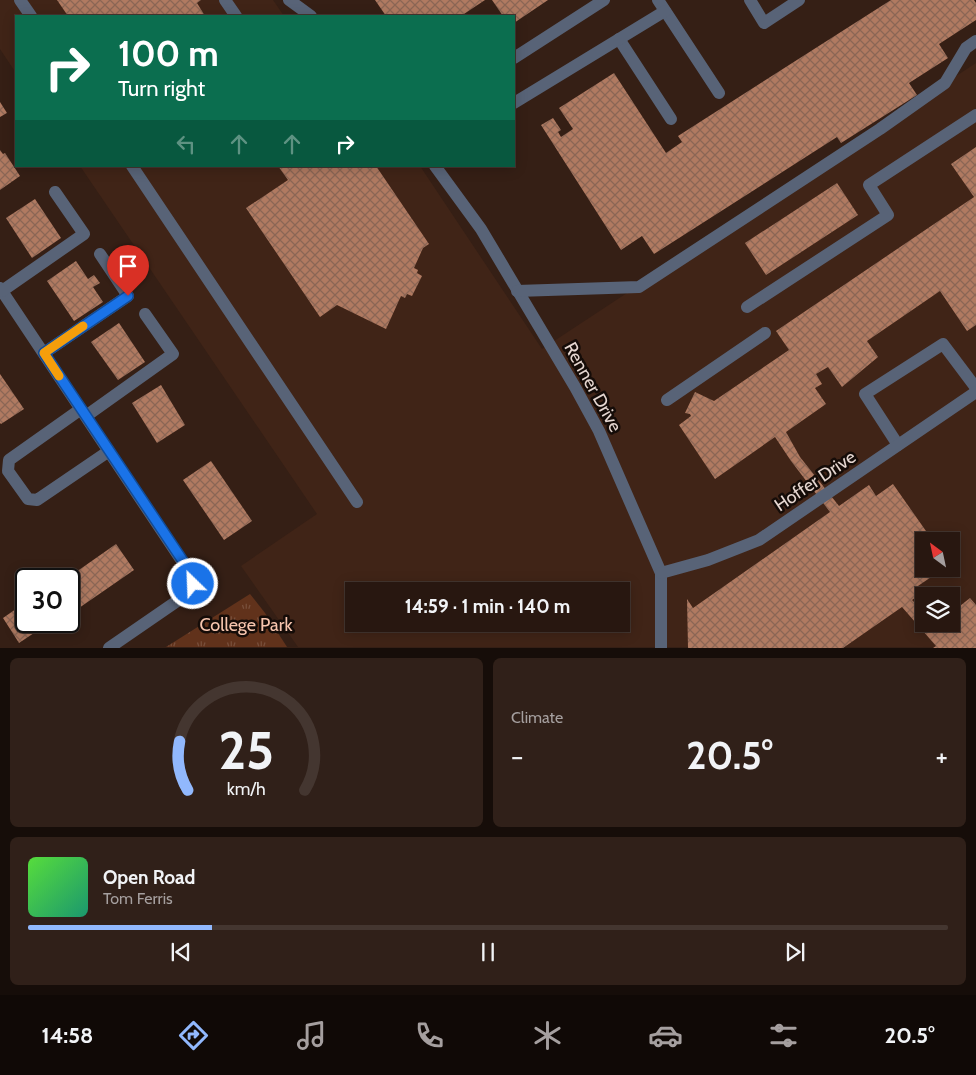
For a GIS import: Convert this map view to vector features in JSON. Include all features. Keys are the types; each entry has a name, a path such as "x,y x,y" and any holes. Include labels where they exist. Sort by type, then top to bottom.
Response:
{"street":[{"path":"20,0 30,15"},
{"path":"226,0 235,15"},
{"path":"515,57 604,0"},
{"path":"658,0 719,93"},
{"path":"750,0 764,23 799,0"},
{"path":"291,1 309,15"},
{"path":"515,102 665,11"},
{"path":"619,39 671,119"},
{"path":"517,290 639,287 880,129 945,83 966,48 976,41"},
{"path":"747,307 888,215 869,185 976,115"},
{"path":"133,167 357,502"},
{"name":"Renner Drive","path":"436,167 481,229 599,431 661,573 661,648"},
{"path":"55,192 84,234 1,290 187,567 192,576 193,584 183,597 109,648"},
{"path":"44,353 128,296 100,254"},
{"path":"110,451 37,500 28,499 8,471 9,460 173,354 145,314"},
{"path":"667,400 765,333"},
{"path":"898,446 866,394 943,344 976,388"},
{"name":"Hoffer Drive","path":"661,573 708,560 759,540 976,392"}],"shaded area":[{"path":"0,0 273,0 283,15 15,15 15,72 0,49"},
{"path":"976,63 976,647 298,647 241,566 317,514 81,167 421,167 542,349"}],"green space":[{"name":"College Park","path":"250,594 287,647 166,647"}],"building":[{"path":"57,0 201,0 197,3 204,15 67,15"},
{"path":"375,0 485,0 462,15 385,15"},
{"path":"492,0 548,0 515,22 515,15 502,15"},
{"path":"891,0 974,0 976,3 976,20 939,44 948,58 909,83 917,95 841,143 837,137 654,254 642,236 621,250 541,125 553,118 561,130 558,132 561,137 573,129 559,108 614,73 666,153 682,142 678,136"},
{"path":"0,102 7,113 0,117"},
{"path":"976,147 976,325 967,331 940,291 867,341 878,357 842,387 828,367 816,374 822,384 815,388 826,404 786,432 800,457 839,506 869,485 876,496 893,484 927,532 915,532 915,578 930,578 915,587 915,598 912,600 915,603 915,622 902,607 843,648 688,648 687,599 693,608 830,512 775,437 715,479 679,425 691,416 685,413 695,392 714,401 789,350 776,331 974,197 951,164"},
{"path":"0,150 3,154 5,153 20,176 0,190"},
{"path":"279,167 377,167 429,244 423,248 414,268 422,276 412,296 407,294 405,298 401,296 386,329 337,305 320,317 246,208 288,180"},
{"path":"837,183 858,215 766,275 745,243"},
{"path":"35,199 61,238 32,258 6,218"},
{"path":"76,261 88,279 94,275 100,283 93,287 103,302 74,321 47,281"},
{"path":"119,323 145,362 118,380 91,342"},
{"path":"0,374 24,409 1,424 0,423"},
{"path":"161,385 185,425 157,443 132,403"},
{"path":"211,461 252,521 224,540 183,480"},
{"path":"116,544 134,570 80,607 80,569"},
{"path":"970,598 976,605 976,648 933,648 936,646 924,632 960,632 960,606"},
{"path":"15,610 15,633 34,633 19,643 3,618"}],"slow traffic":[{"path":"59,376 44,353 83,326"}],"route":[{"path":"128,296 44,353 187,567 192,576 193,584"}]}
